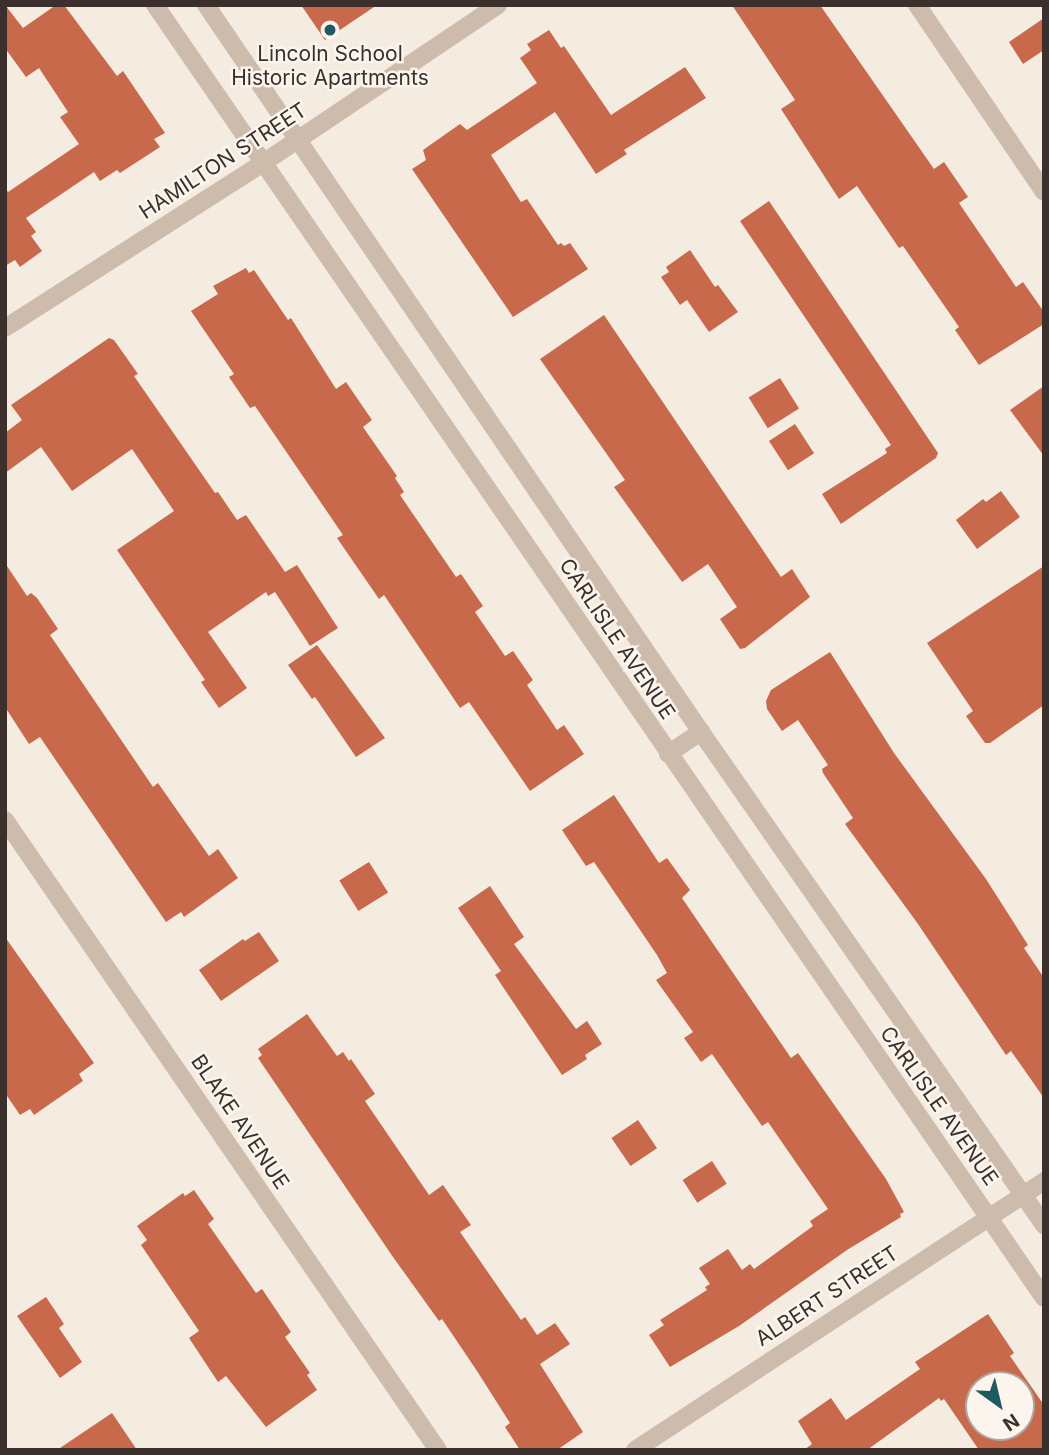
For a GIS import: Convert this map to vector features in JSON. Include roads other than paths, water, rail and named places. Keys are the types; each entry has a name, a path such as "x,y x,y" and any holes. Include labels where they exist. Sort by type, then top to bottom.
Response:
{"street":[{"name":"CARLISLE AVENUE","path":"155,5 1044,1298"},
{"name":"CARLISLE AVENUE","path":"205,5 299,139 701,732 1044,1225"},
{"name":"HAMILTON STREET","path":"5,328 263,163 498,5"},
{"path":"917,5 1044,192"},
{"path":"668,754 701,732"},
{"name":"BLAKE AVENUE","path":"5,820 438,1450"},
{"name":"ALBERT STREET","path":"635,1450 1044,1181"}],"place":[{"name":"Lincoln School Historic Apartments","path":"330,30"}]}
